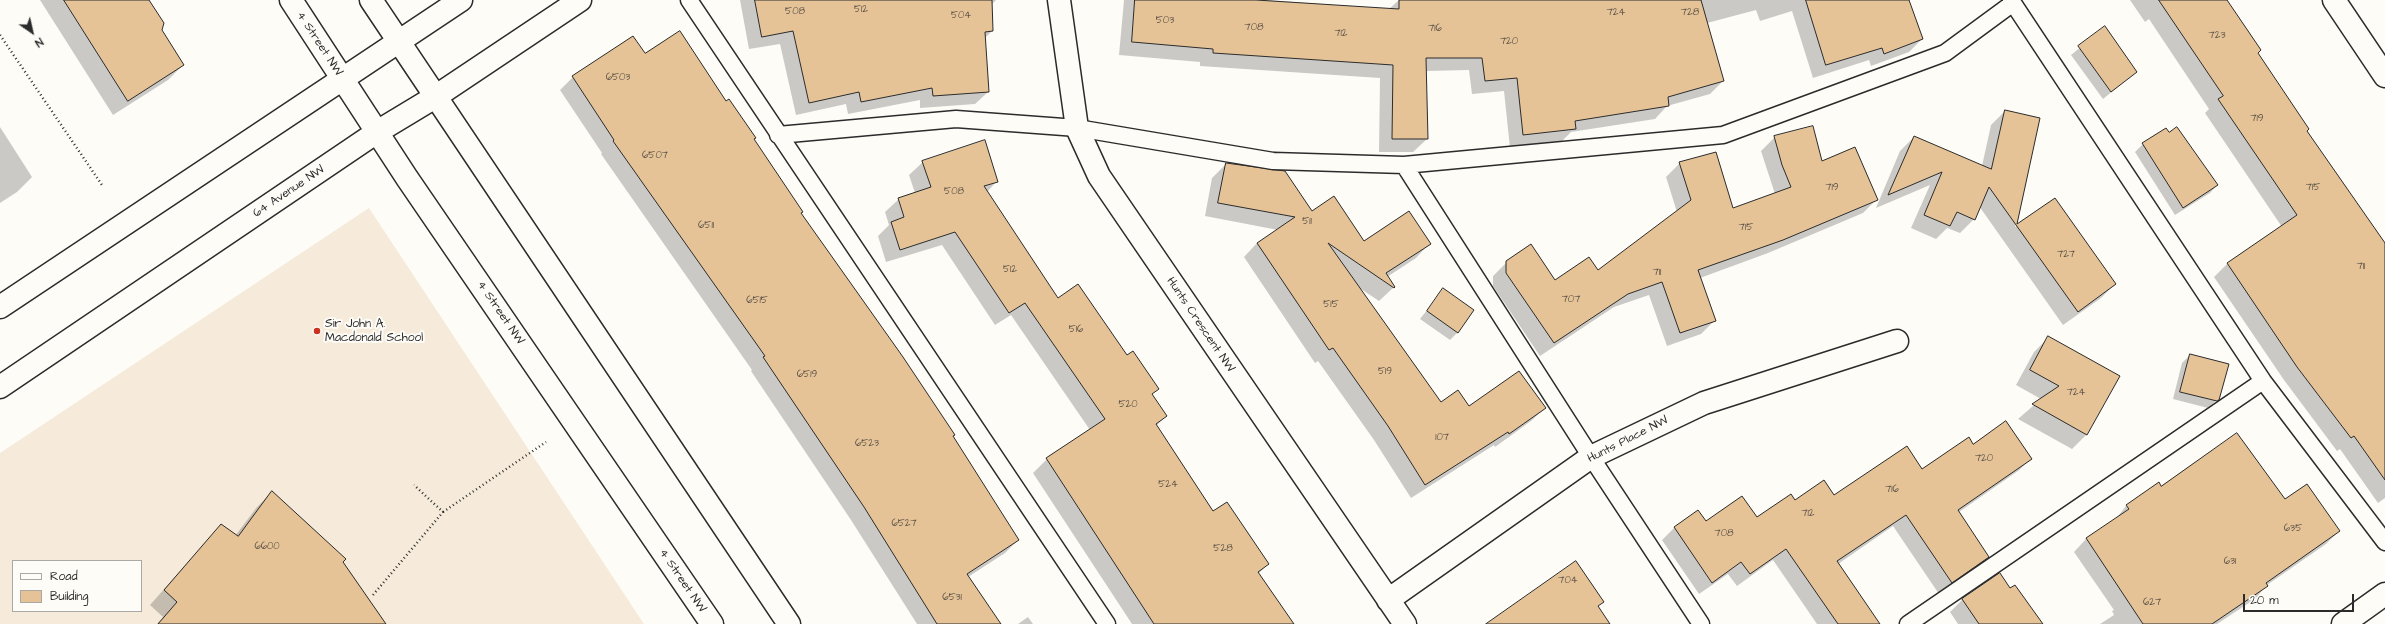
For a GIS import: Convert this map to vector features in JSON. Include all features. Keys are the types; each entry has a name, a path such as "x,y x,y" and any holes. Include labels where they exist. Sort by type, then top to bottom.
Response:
{"main road":[{"name":"4 Street NW","path":"291,0 377,132 712,624"},
{"path":"371,0 789,624"},
{"path":"0,307 461,0"},
{"name":"64 Avenue NW","path":"0,386 377,132 435,97 580,0"},
{"name":"Hunts Crescent NW","path":"1059,0 1077,128 1099,176 1404,624"},
{"path":"2334,0 2385,76"},
{"name":"Hunts Place NW","path":"1388,600 1591,457 1704,402 1898,340"},
{"path":"2343,624 2385,594"}],"lane":[{"path":"689,0 1107,624"},
{"path":"778,135 956,119 1077,128 1273,161 1404,165 1723,135 1945,53 2012,1 2263,381 2385,542"},
{"path":"1404,165 1591,457 1701,624"},
{"path":"1908,624 2263,381"}],"path":[{"path":"0,35 102,185"},
{"path":"373,595 443,512 546,442"},
{"path":"414,485 443,512"}],"shaded area":[{"name":"Sir John A. Macdonald School","path":"369,208 644,624 0,624 0,453"}],"building":[{"path":"64,0 149,0 164,23 162,30 184,65 128,101"},
{"path":"755,0 992,0 993,31 985,32 989,92 933,96 932,88 861,102 859,92 809,103 793,31 762,37"},
{"path":"1135,0 1256,0 1399,9 1399,0 1701,0 1724,81 1668,97 1669,106 1575,121 1576,129 1523,135 1517,78 1485,81 1482,58 1426,58 1428,139 1392,139 1393,65 1213,53 1213,49 1132,42"},
{"path":"1806,0 1909,0 1923,39 1884,54 1882,48 1826,65"},
{"path":"2159,0 2227,0 2261,50 2258,53 2309,129 2307,131 2385,243 2385,480 2354,436 2351,438 2297,367 2227,263 2297,215 2218,99 2223,96"},
{"path":"2105,26 2137,72 2111,92 2078,46"},
{"path":"680,31 726,101 729,99 756,138 754,139 803,212 801,213 903,357 955,435 953,436 1019,540 967,574 1001,624 937,624 864,507 763,357 765,356 613,141 614,140 572,76 633,36 645,53"},
{"path":"2005,110 2040,118 2017,224 2055,198 2116,284 2078,312 1989,187 1975,220 1957,212 1950,226 1924,215 1942,172 1888,195 1914,136 1991,169"},
{"path":"1813,126 1822,161 1855,147 1878,200 1783,240 1698,270 1716,321 1680,333 1662,282 1628,294 1554,343 1506,273 1506,261 1531,244 1555,280 1589,257 1598,270 1691,200 1679,162 1716,152 1733,208 1791,187 1782,165 1774,136"},
{"path":"2177,127 2218,185 2183,208 2142,143 2166,128 2169,132"},
{"path":"985,140 998,182 984,186 1058,298 1078,284 1127,355 1133,351 1159,389 1152,394 1167,416 1156,424 1213,511 1227,502 1269,564 1258,572 1294,624 1154,624 1046,458 1105,419 1025,303 1009,313 955,232 900,250 891,222 904,217 898,198 931,187 922,161"},
{"path":"1226,163 1285,171 1312,211 1334,196 1364,241 1409,211 1431,244 1386,273 1395,287 1394,288 1328,243 1441,402 1458,390 1469,406 1519,371 1546,408 1509,434 1508,432 1425,485 1388,426 1333,348 1329,350 1257,243 1295,217 1218,203"},
{"path":"1443,288 1474,310 1458,333 1427,311"},
{"path":"2048,336 2120,376 2087,435 2032,404 2059,386 2030,370"},
{"path":"2190,354 2229,364 2219,400 2217,401 2180,392"},
{"path":"2006,421 2032,459 1958,510 1989,557 1952,583 1906,515 1837,561 1880,624 1838,624 1786,549 1750,574 1741,562 1712,583 1674,527 1698,510 1706,521 1742,496 1757,517 1791,494 1795,500 1824,480 1834,495 1907,446 1922,469 1969,437 1973,444"},
{"path":"2237,433 2285,499 2307,484 2340,531 2266,583 2268,586 2212,624 2143,624 2086,538 2129,509 2126,505 2159,482 2161,486"},
{"path":"272,491 346,559 343,562 386,624 158,624 177,602 164,590 221,524 238,536"},
{"path":"1576,561 1604,602 1598,606 1610,624 1486,624"},
{"path":"2000,573 2010,588 2015,585 2043,624 1979,624 1962,599"}],"place":[{"name":"Sir John A. Macdonald School","path":"317,331"}]}
